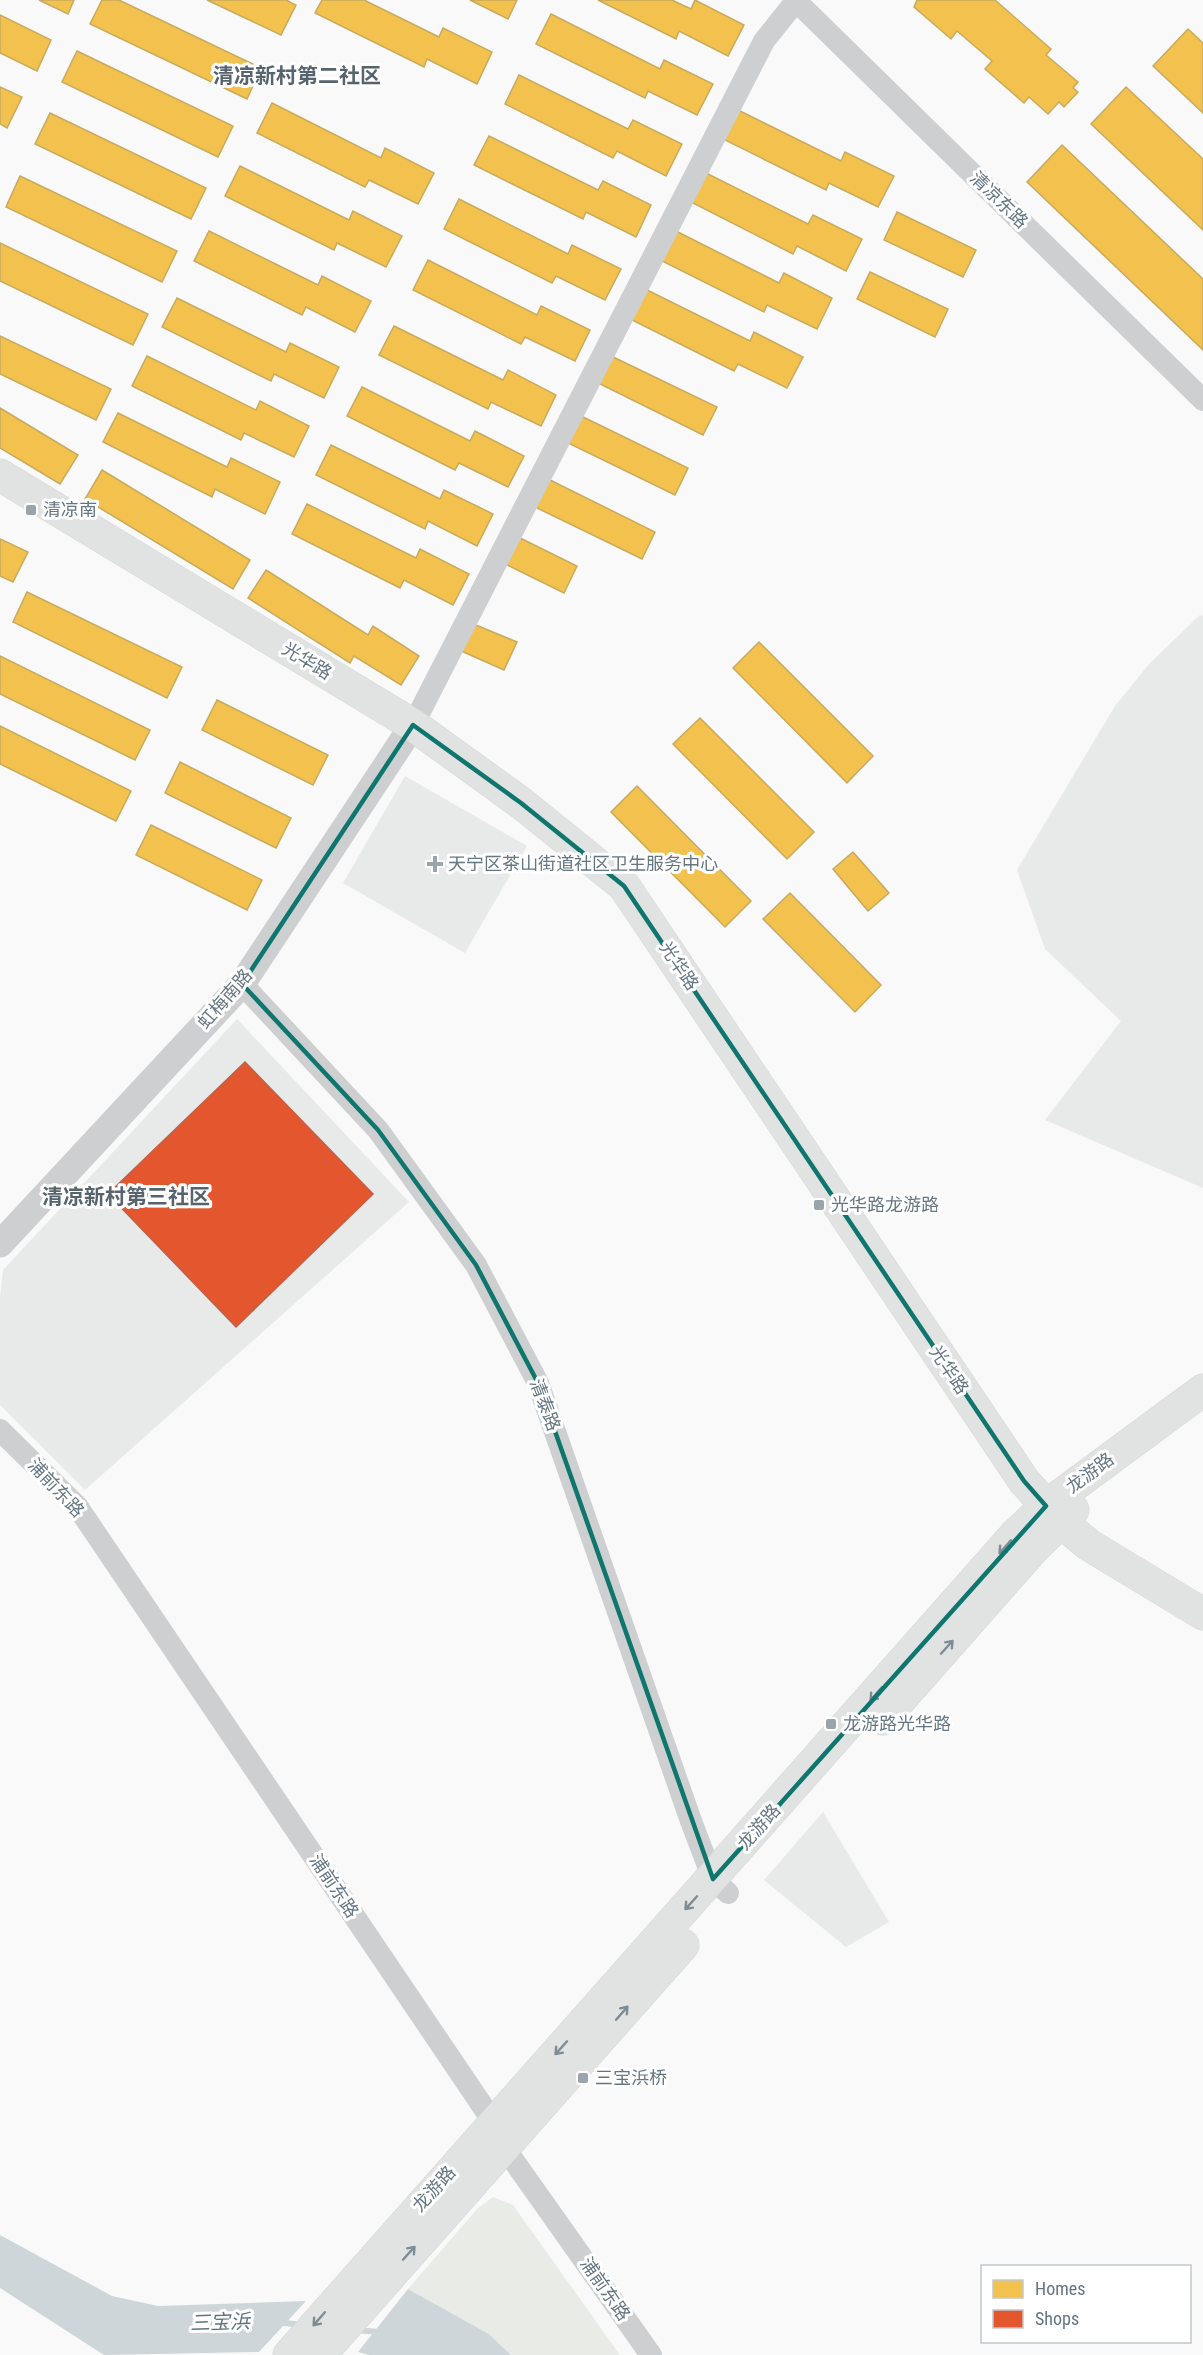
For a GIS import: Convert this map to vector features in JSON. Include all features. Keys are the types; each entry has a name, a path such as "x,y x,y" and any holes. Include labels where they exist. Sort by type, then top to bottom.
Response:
{"main road":[{"name":"光华路","path":"0,475 413,725 521,803 624,886 1024,1481 1053,1514 1089,1545 1203,1614"},
{"name":"龙游路","path":"308,2351 1053,1514 1203,1390"},
{"name":"龙游路","path":"1053,1514 1094,1491 1203,1411"}],"street":[{"name":"清凉东路","path":"796,0 1203,400"},
{"path":"413,725 764,41 796,0"},
{"name":"虹梅南路","path":"0,1244 242,984 413,725"},
{"name":"清泰路","path":"242,984 378,1130 476,1265 538,1383 721,1886"},
{"name":"浦前东路","path":"0,1430 77,1506 499,2135 651,2355"}],"highlighted area":[{"path":"413,725 521,803 624,886 1024,1481 1046,1506 713,1879 538,1383 476,1265 378,1130 242,984"}],"shaded area":[{"path":"1200,615 1203,616 1203,1188 1045,1120 1121,1021 1045,949 1017,870 1115,706 1150,663"},
{"name":"天宁区茶山街道社区卫生服务中心","path":"405,776 527,846 465,953 343,883"},
{"path":"237,1019 409,1202 85,1490 0,1405 0,1297 3,1270"},
{"path":"823,1812 889,1922 846,1947 764,1880"},
{"path":"493,2197 513,2205 620,2355 511,2355 489,2334 408,2289 477,2209"}],"water":[{"path":"0,2235 112,2296 158,2306 306,2301 259,2352 104,2355 0,2288"},
{"path":"408,2289 489,2334 511,2355 369,2355 358,2352"}],"building: Homes":[{"path":"39,0 74,0 68,14"},
{"path":"102,0 119,0 261,68 247,99 90,24"},
{"path":"207,0 286,0 296,5 281,35"},
{"path":"322,0 364,0 439,37 443,28 492,52 477,84 427,59 424,67 315,13"},
{"path":"470,0 517,0 508,19"},
{"path":"598,0 672,0 691,9 695,0 744,25 728,56 679,31 676,39"},
{"path":"917,0 995,0 1051,49 1046,55 1078,82 1073,88 1078,92 1064,107 1059,102 1048,114 1029,97 1024,103 985,69 992,61 957,31 951,39 914,7"},
{"path":"551,14 660,69 664,60 713,84 697,115 648,91 645,98 536,44"},
{"path":"0,15 51,40 37,71 0,53"},
{"path":"1188,29 1203,43 1203,113 1153,66"},
{"path":"77,51 233,126 218,157 62,82"},
{"path":"519,75 628,129 633,120 682,144 666,176 617,151 613,158 505,104"},
{"path":"0,87 22,97 7,128 0,124"},
{"path":"1126,87 1203,159 1203,230 1091,124"},
{"path":"272,103 381,158 385,148 434,173 418,204 369,180 365,187 257,133"},
{"path":"732,107 841,161 845,152 894,176 878,207 829,183 826,190 717,136"},
{"path":"50,113 206,188 191,219 35,144"},
{"path":"489,136 598,190 603,181 651,205 636,237 586,212 583,219 474,165"},
{"path":"1062,145 1203,279 1203,350 1027,182"},
{"path":"240,166 349,220 353,211 402,236 386,267 337,243 334,250 225,196"},
{"path":"700,170 808,224 813,215 862,239 846,271 797,246 793,254 685,199"},
{"path":"20,176 177,251 162,282 6,207"},
{"path":"459,199 568,254 572,245 621,269 605,300 556,276 552,283 444,229"},
{"path":"897,212 976,250 963,277 884,240"},
{"path":"670,228 779,283 784,273 832,298 817,329 767,305 764,312 656,258"},
{"path":"209,231 318,285 322,276 371,301 355,332 306,307 302,315 194,261"},
{"path":"0,243 148,314 133,345 0,281"},
{"path":"428,260 537,315 541,306 590,330 575,361 525,337 521,344 413,290"},
{"path":"870,272 948,309 935,337 857,299"},
{"path":"641,287 750,341 754,332 803,357 787,388 738,364 734,371 626,317"},
{"path":"177,298 286,352 290,343 339,367 324,398 274,374 271,381 162,327"},
{"path":"394,326 503,380 508,370 556,395 541,426 491,402 488,409 379,355"},
{"path":"0,336 111,389 96,420 0,374"},
{"path":"609,355 717,407 703,435 596,382"},
{"path":"147,356 256,410 260,401 309,426 294,457 244,433 241,440 132,386"},
{"path":"362,387 470,441 475,431 524,456 508,487 459,463 455,470 347,416"},
{"path":"0,408 78,455 60,484 0,448"},
{"path":"118,413 227,467 231,458 280,482 265,514 215,489 212,497 103,442"},
{"path":"581,416 688,468 675,495 568,443"},
{"path":"331,445 440,499 444,490 493,514 477,546 428,521 425,529 316,475"},
{"path":"102,470 250,560 233,589 85,499"},
{"path":"548,479 655,532 642,559 535,507"},
{"path":"307,504 416,558 420,549 469,574 453,605 404,580 400,588 292,534"},
{"path":"516,536 577,566 564,593 503,563"},
{"path":"0,539 28,552 13,582 0,576"},
{"path":"266,570 368,635 373,626 419,656 401,685 354,656 350,663 248,598"},
{"path":"27,592 182,667 167,698 13,622"},
{"path":"471,623 517,642 504,670 459,650"},
{"path":"759,642 873,756 847,783 733,668"},
{"path":"0,656 150,730 135,760 0,694"},
{"path":"217,700 328,755 313,785 202,730"},
{"path":"700,718 814,832 787,859 673,744"},
{"path":"0,726 131,791 116,821 0,764"},
{"path":"180,762 291,818 276,848 165,793"},
{"path":"637,786 751,901 725,927 611,812"},
{"path":"151,825 262,880 247,910 136,855"},
{"path":"853,852 889,893 868,911 833,869"},
{"path":"790,893 881,985 855,1012 763,919"}],"building: Shops":[{"path":"245,1062 373,1194 236,1327 108,1194"}],"waterway":[{"name":"三宝浜","path":"277,2322 302,2325"},
{"name":"三宝浜","path":"354,2330 380,2332"}],"place":[{"name":"清凉南","path":"31,510"},
{"name":"天宁区茶山街道社区卫生服务中心","path":"435,864"},
{"name":"光华路龙游路","path":"819,1205"},
{"name":"龙游路光华路","path":"831,1724"},
{"name":"三宝浜桥","path":"583,2078"}],"district":[{"name":"清凉新村第二社区","path":"297,76"},
{"name":"清凉新村第三社区","path":"126,1197"}]}
